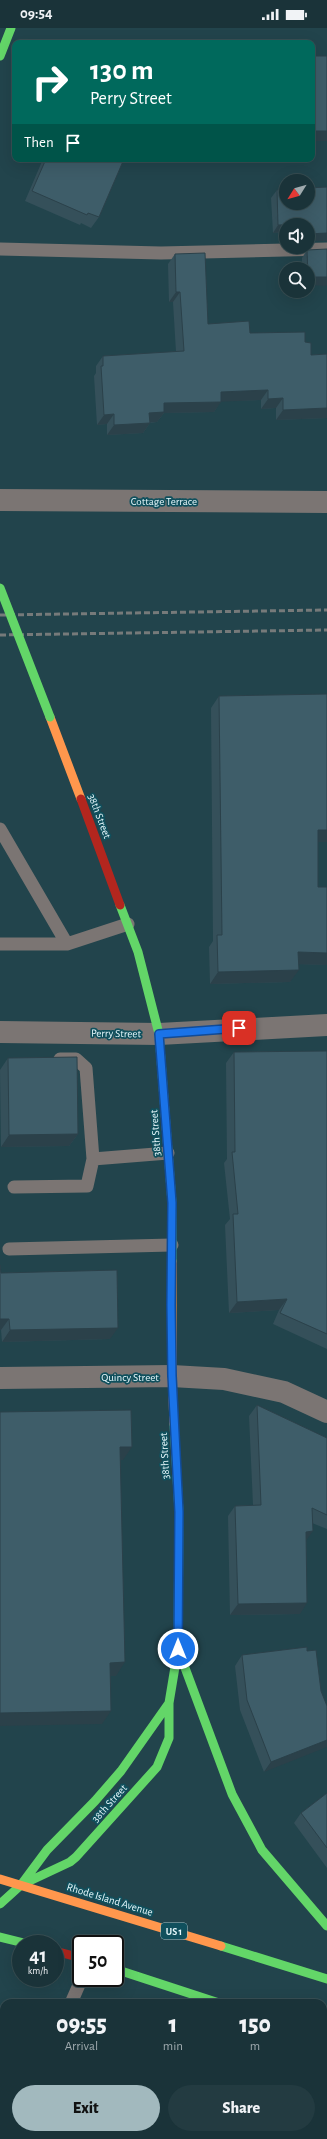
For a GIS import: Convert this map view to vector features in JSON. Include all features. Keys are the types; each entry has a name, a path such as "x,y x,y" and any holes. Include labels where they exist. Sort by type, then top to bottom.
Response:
{"main road":[{"path":"0,56 11,28"},
{"name":"38th Street","path":"0,588 138,952 159,1034 172,1203 172,1376 179,1512 178,1649 169,1704 169,1738 157,1767 76,1857 70,1862 21,1885"},
{"path":"178,1649 232,1794 262,1850 327,1926"},
{"name":"38th Street","path":"0,1904 21,1885 47,1850 95,1801 120,1772 169,1704"},
{"name":"Rhode Island Avenue","path":"0,1879 91,1905 327,1979"},
{"path":"0,1937 12,1940"},
{"path":"124,1972 207,1999"}],"street":[{"name":"Cottage Terrace","path":"0,500 327,502"},
{"name":"Perry Street","path":"0,1032 159,1034 327,1025"},
{"name":"Quincy Street","path":"0,1378 172,1376 224,1379 284,1392 327,1412"}],"lane":[{"path":"0,249 161,253 327,249"},
{"path":"0,829 67,944"},
{"path":"0,944 67,944 128,924"},
{"path":"14,1187 87,1186 93,1159 86,1068 76,1059 48,1060"},
{"path":"93,1159 168,1153"},
{"path":"9,1249 172,1244"},
{"path":"72,1999 78,1987"}],"building":[{"path":"315,56 327,56 327,131 315,131"},
{"path":"45,162 123,162 99,217 88,213 87,215 32,191"},
{"path":"327,187 327,233 315,234 315,218 279,218 278,225 277,190 279,190 279,210 315,210 315,188"},
{"path":"327,249 327,277 315,277 315,262 307,262 307,254 315,254 315,250"},
{"path":"205,253 208,324 249,321 250,333 305,332 305,342 311,343 311,355 327,354 327,408 283,410 283,398 268,399 268,390 221,392 221,402 164,403 164,412 149,413 150,423 114,425 114,414 104,415 101,366 103,366 103,356 184,351 180,292 176,292 175,254"},
{"path":"327,694 327,830 318,830 318,887 327,887 327,953 298,952 299,970 218,972 217,935 222,935 219,696"},
{"path":"327,1051 327,1334 280,1313 287,1299 237,1302 233,1214 238,1214 232,1152 235,1152 234,1052"},
{"path":"77,1057 78,1134 9,1135 8,1058"},
{"path":"0,1265 1,1273 117,1270 118,1328 10,1330 9,1319 0,1319"},
{"path":"257,1405 327,1438 327,1515 312,1508 313,1531 306,1532 307,1603 238,1604 235,1506 261,1505"},
{"path":"131,1410 132,1447 120,1447 125,1662 110,1663 111,1711 0,1713 0,1412"},
{"path":"307,1647 307,1651 316,1650 321,1691 327,1706 327,1740 271,1762 247,1700 242,1655"},
{"path":"327,1793 327,1848 301,1813"}],"railway":[{"path":"0,615 327,610"},
{"path":"0,635 327,630"}],"traffic: fast":[{"path":"0,56 11,28"},
{"path":"0,588 50,717"},
{"path":"120,905 138,952 159,1034 172,1203 172,1261"},
{"path":"21,1885 70,1862 76,1857 157,1767 169,1738 169,1703 178,1649 179,1512 174,1424"},
{"path":"178,1649 232,1794 262,1850 327,1926"},
{"path":"0,1904 21,1885 47,1850 95,1801 121,1771 169,1703"},
{"path":"0,1937 12,1940"},
{"path":"221,1946 327,1979"},
{"path":"124,1972 207,1999"}],"traffic: slow":[{"path":"50,717 81,799"},
{"path":"172,1261 172,1376 174,1424"},
{"path":"0,1879 221,1946"}],"traffic: jam":[{"path":"81,799 120,905"},
{"path":"64,1953 72,1956"}],"route":[{"path":"178,1649 179,1512 172,1376 172,1203 159,1034 239,1028"}]}
